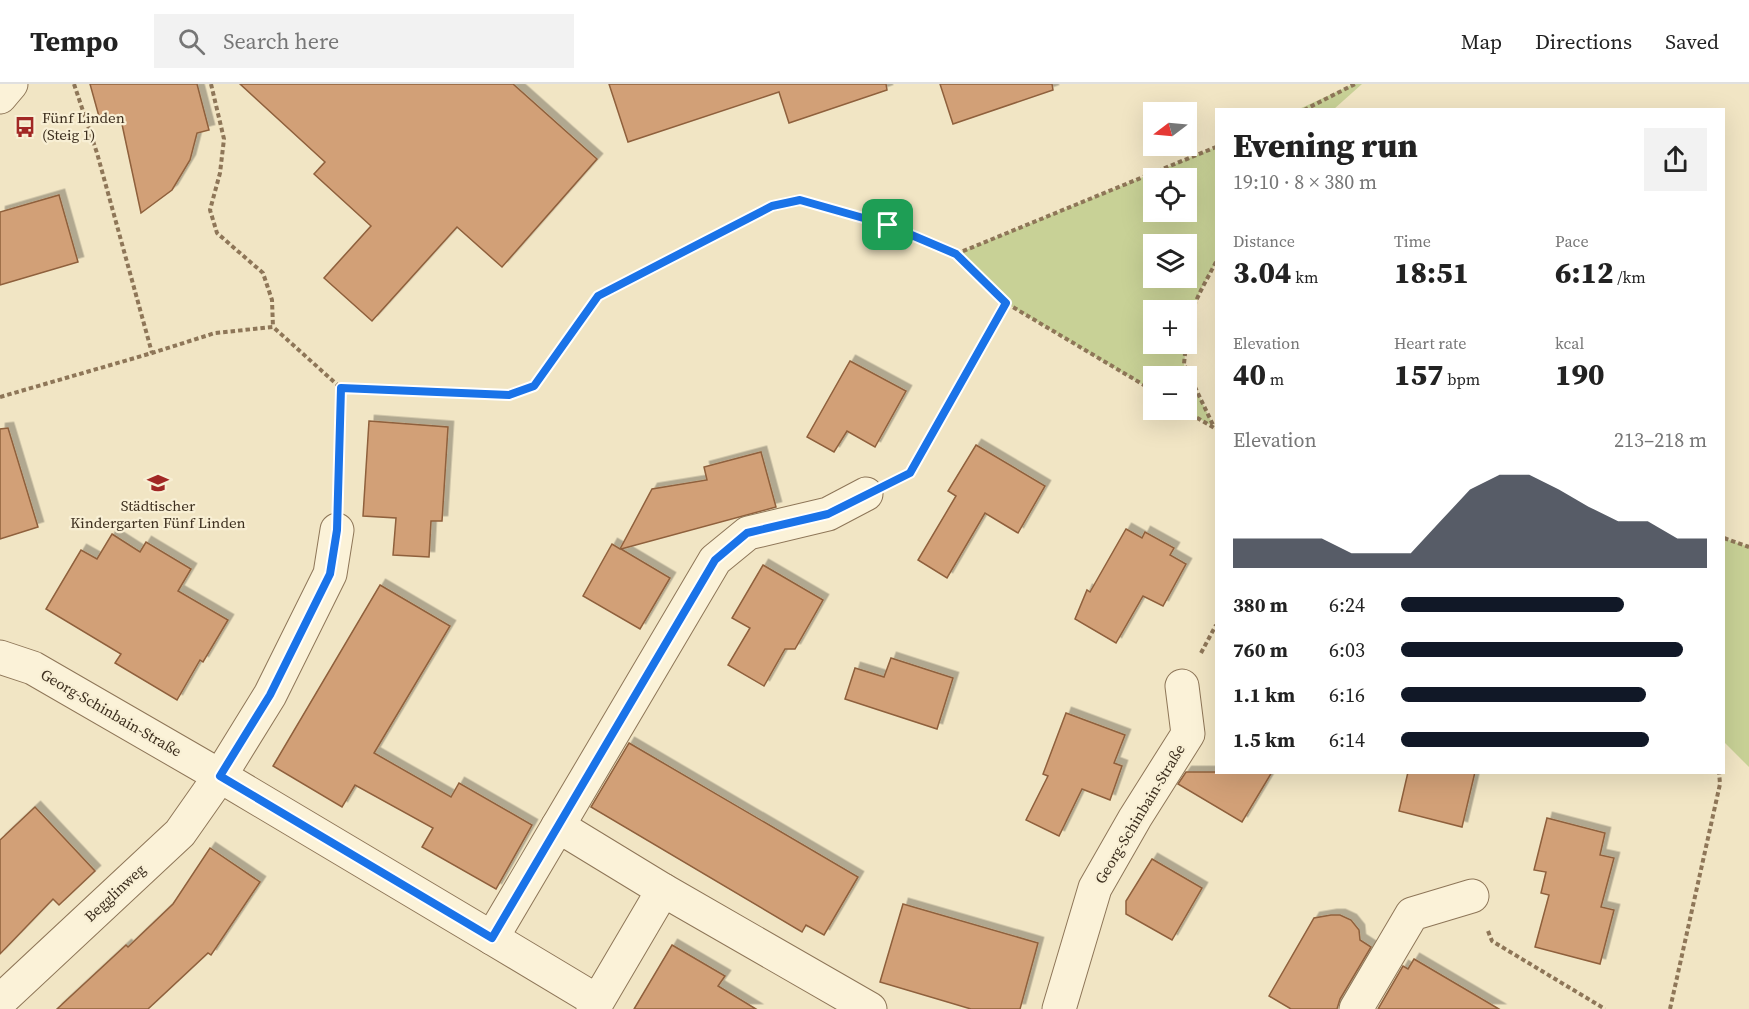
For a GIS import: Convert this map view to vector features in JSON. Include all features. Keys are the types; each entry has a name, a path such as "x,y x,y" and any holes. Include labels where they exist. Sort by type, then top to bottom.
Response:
{"street":[{"path":"0,97 11,84"},
{"path":"492,938 715,560 747,533 828,514 866,494"},
{"path":"220,776 270,695 330,574 337,530"},
{"name":"Georg-Schinbain-Straße","path":"0,657 33,668 220,776 492,938 595,1005 663,890"},
{"name":"Georg-Schinbain-Straße","path":"1059,1009 1095,888 1135,818 1188,734 1182,686"},
{"name":"Begglinweg","path":"0,1001 180,833 220,776"},
{"path":"558,826 663,890 870,1009"},
{"path":"1356,1009 1412,914 1472,896"}],"path":[{"path":"74,84 97,153 153,353"},
{"path":"212,84 224,139 220,173 210,210 217,233 263,273 272,300 273,327 341,388 509,395 534,386 598,296 772,206 800,200 888,225 956,254 1006,303 1143,384"},
{"path":"1311,108 1355,84"},
{"path":"956,254 1215,147"},
{"path":"1197,300 1215,264"},
{"path":"866,494 910,473 1006,303"},
{"path":"0,396 216,333 273,327"},
{"path":"1185,354 1184,364 1215,428"},
{"path":"337,530 341,388"},
{"path":"1197,418 1215,428"},
{"path":"1725,538 1749,547"},
{"path":"1670,1009 1720,784 1719,774"},
{"path":"1472,896 1492,941 1605,1009"}],"green space":[{"path":"1354,84 1362,84 1335,108 1301,108"},
{"path":"1215,147 1215,264 1197,300 1143,300 1143,354 1185,354 1184,366 1143,366 1143,385 1006,303 956,254 1143,177 1143,222 1197,222 1197,168 1165,168"},
{"path":"1197,392 1214,427 1197,417"},
{"path":"1725,538 1749,547 1749,767 1725,743"}],"building":[{"path":"90,84 197,84 209,130 197,133 190,160 172,190 141,213 120,115 100,120"},
{"path":"240,84 513,84 597,159 502,267 457,227 372,321 324,278 371,226 314,174 325,162"},
{"path":"609,84 886,84 887,90 789,123 779,92 628,142"},
{"path":"940,84 1052,84 1053,90 953,124"},
{"path":"59,195 78,262 0,285 0,212"},
{"path":"850,361 906,391 875,447 847,431 834,452 807,437"},
{"path":"369,421 448,427 442,521 431,521 429,557 393,555 396,518 363,516"},
{"path":"8,428 38,527 0,539 0,429"},
{"path":"976,445 1045,486 1018,533 985,513 947,578 918,560 956,496 948,491"},
{"path":"761,452 776,507 621,549 670,578 640,629 583,596 612,544 620,549 652,489 707,480 704,467"},
{"path":"1126,529 1142,538 1145,532 1174,548 1170,555 1186,564 1163,606 1143,596 1116,643 1075,619 1087,590 1090,592"},
{"path":"112,534 140,552 146,542 191,569 178,591 228,620 203,662 200,660 177,700 115,663 121,654 46,609 81,550 97,559"},
{"path":"763,565 823,600 795,649 785,649 764,686 728,665 750,628 732,618"},
{"path":"380,585 450,626 374,753 451,797 459,783 532,825 496,889 422,847 433,828 355,785 342,807 273,766"},
{"path":"891,658 953,678 937,729 845,699 855,668 884,677"},
{"path":"1066,713 1125,735 1114,763 1122,766 1110,800 1082,789 1059,836 1026,820 1048,776 1043,774"},
{"path":"629,743 858,877 824,935 806,925 802,932 591,807"},
{"path":"1186,772 1271,774 1242,822 1178,784"},
{"path":"1408,774 1475,774 1462,827 1399,811"},
{"path":"35,807 95,871 59,905 53,899 0,954 0,840"},
{"path":"1547,818 1605,833 1600,855 1614,858 1601,907 1614,910 1600,964 1535,947 1549,895 1541,893 1546,872 1534,870"},
{"path":"210,848 260,882 211,955 208,953 148,1009 57,1009 173,904"},
{"path":"1152,859 1202,888 1172,940 1126,914 1126,901"},
{"path":"903,904 1038,943 1020,1009 971,1009 880,982"},
{"path":"1340,915 1351,920 1359,930 1360,940 1371,947 1340,999 1337,1009 1291,1009 1269,996 1314,918"},
{"path":"672,945 725,976 718,986 756,1009 634,1009"},
{"path":"1414,959 1499,1009 1378,1009 1403,966 1408,969"}],"place":[{"name":"Fünf Linden (Steig 1)","path":"25,127"},
{"name":"Städtischer Kindergarten Fünf Linden","path":"158,483"}],"route":[{"path":"800,200 888,225 956,254 1006,303 910,473 828,514 747,533 715,560 492,938 220,776 270,695 330,574 337,530 341,388 509,395 534,386 598,296 772,206 800,200"}]}
